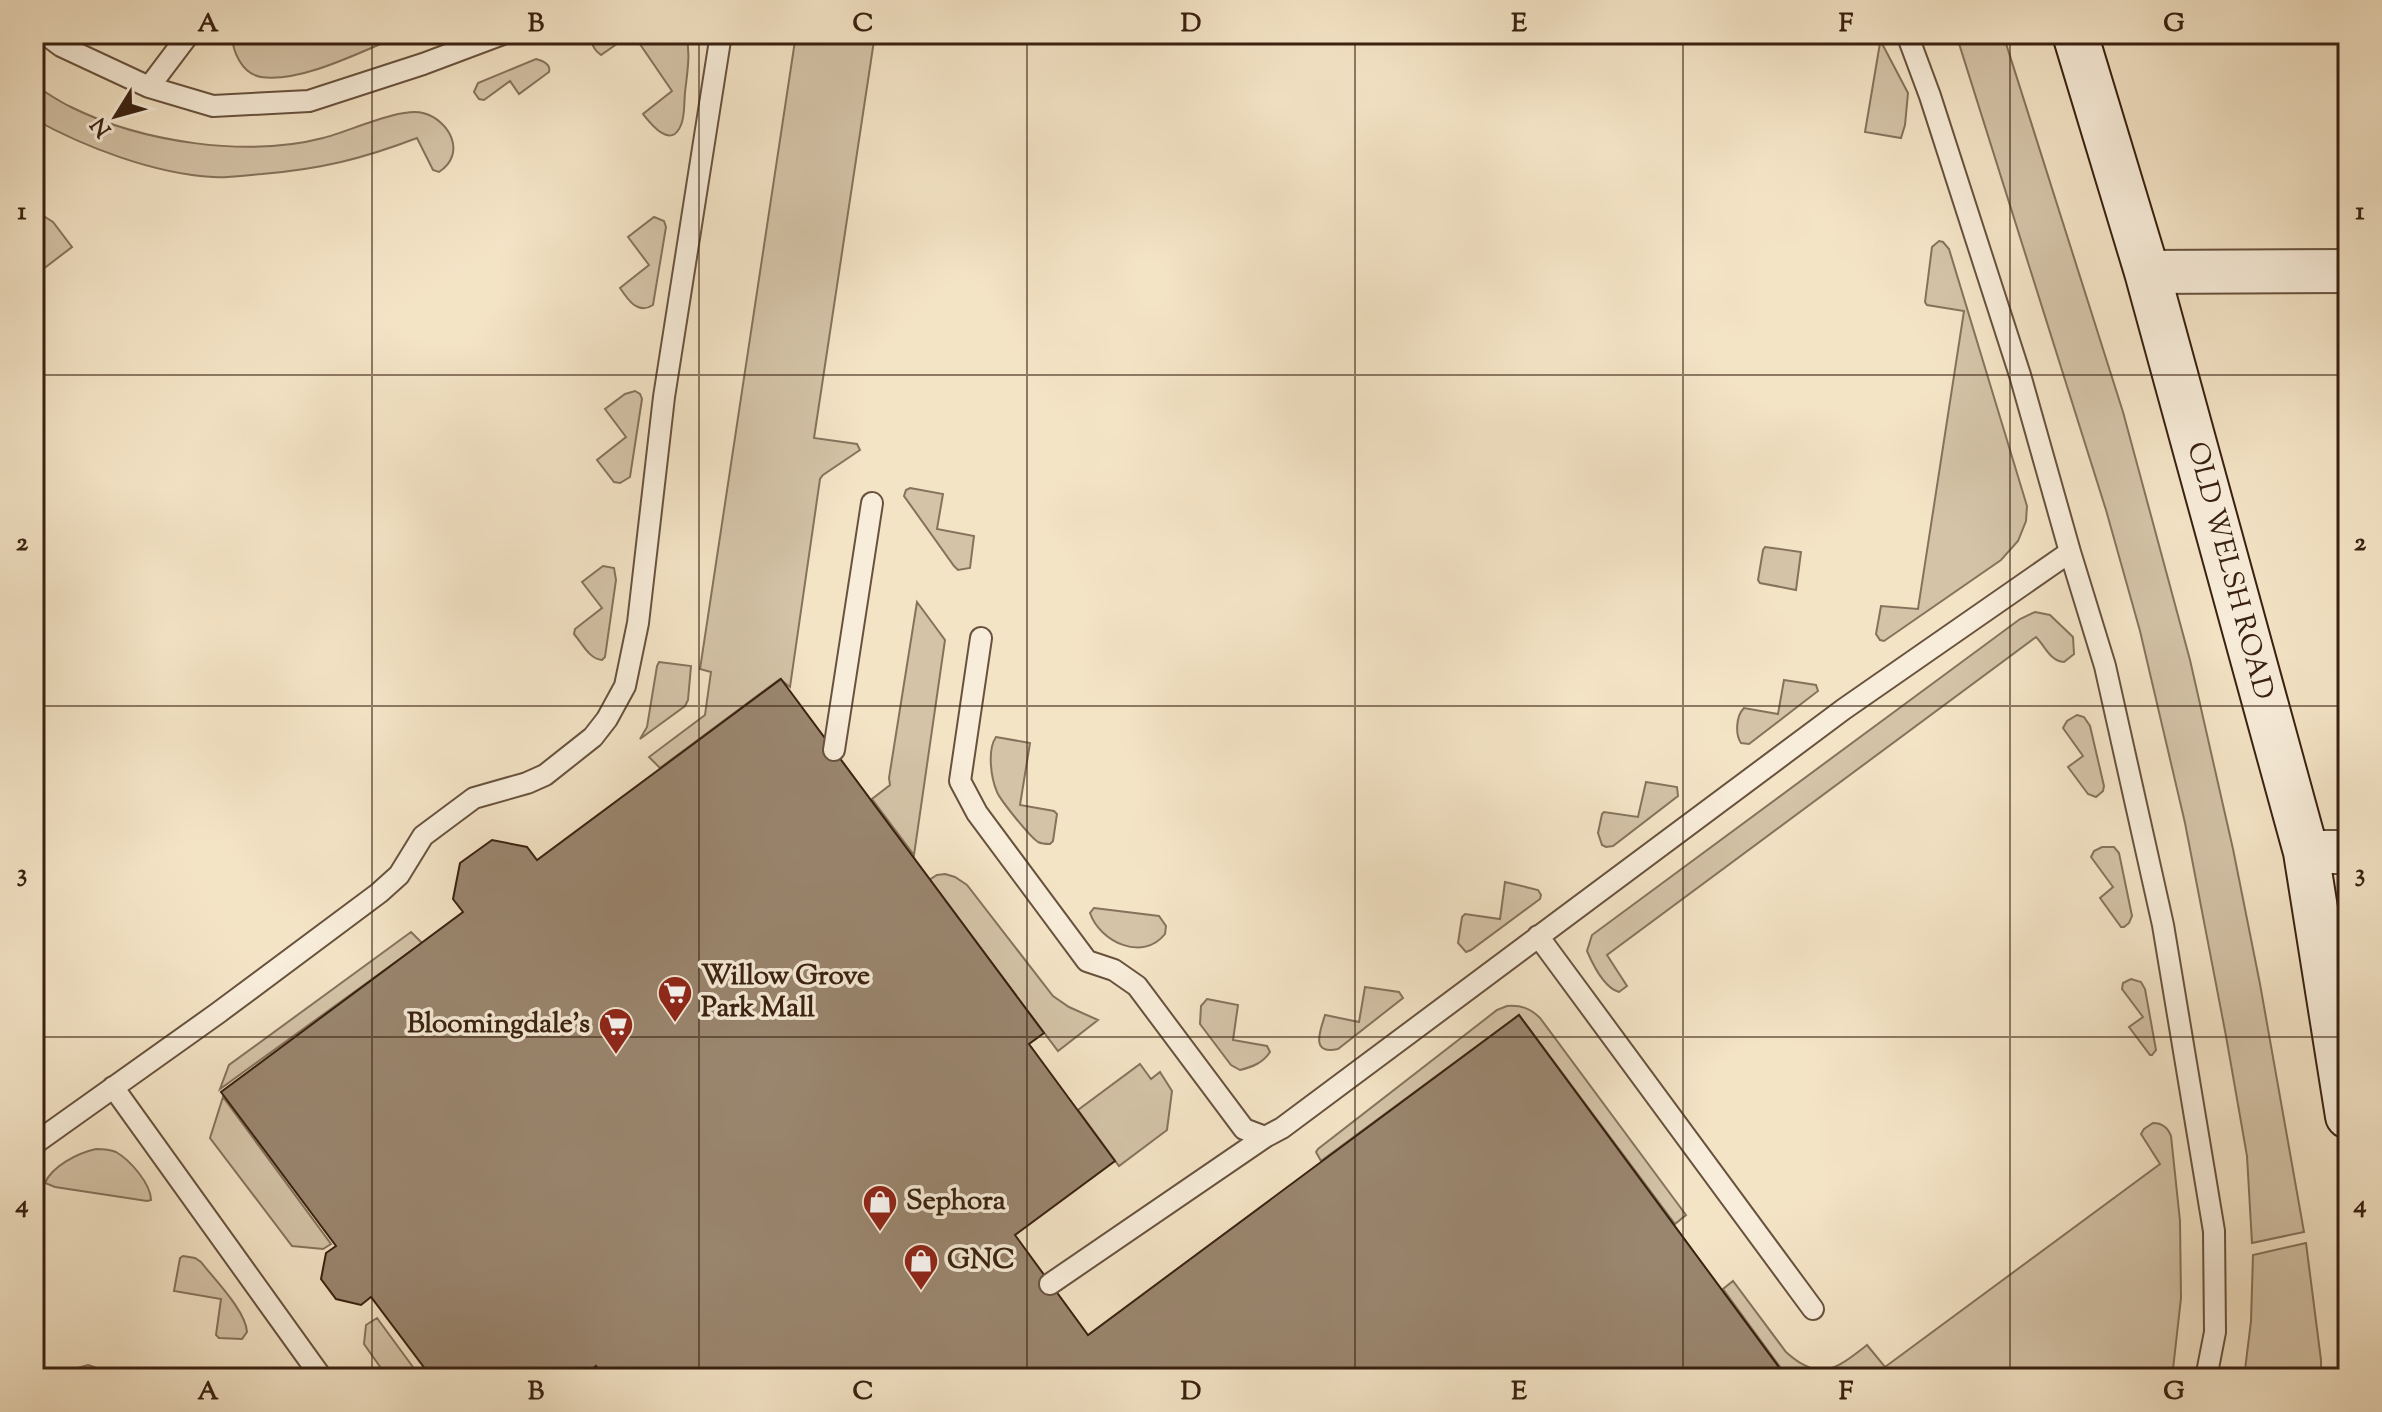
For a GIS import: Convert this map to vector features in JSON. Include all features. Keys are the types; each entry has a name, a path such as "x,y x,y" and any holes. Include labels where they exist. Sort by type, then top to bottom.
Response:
{"street":[{"name":"OLD WELSH ROAD","path":"2075,34 2327,852 2348,1116"},
{"path":"2147,272 2348,271"}],"lane":[{"path":"149,87 189,34"},
{"path":"59,38 149,87 213,106 309,101 503,34"},
{"path":"34,1144 379,893 399,875 423,836 461,807 474,798 545,775 593,737 607,719 625,686 638,623 664,397 721,34"},
{"path":"1907,34 2020,375 2112,695 2163,925 2214,1231 2215,1332 2206,1378"},
{"path":"834,750 872,503"},
{"path":"1050,1284 1282,1128 1844,709 2070,552"},
{"path":"981,638 960,781 977,813 1087,961 1114,970 1137,986 1244,1129 1265,1137"},
{"path":"1538,936 1813,1309"},
{"path":"113,1087 322,1378"}],"shaded area":[{"path":"232,34 404,34 315,70 296,75 261,77 243,67 236,54"},
{"path":"631,34 601,55 592,42 594,36"},
{"path":"633,34 686,35 688,56 684,113 681,125 672,135 661,133 643,114 672,91"},
{"path":"796,34 875,34 814,438 857,444 860,450 820,479 790,687 780,679 660,768 649,757 705,715 711,672 700,669"},
{"path":"1839,34 1877,34 1908,93 1901,138 1865,132 1880,43"},
{"path":"1956,34 2003,34 2123,412 2190,660 2233,849 2304,1232 2252,1243 2247,1156 2226,1036 2185,823 2140,631 2106,510"},
{"path":"536,59 548,65 549,72 519,94 510,81 484,100 474,92 478,83"},
{"path":"34,85 71,107 129,129 194,143 228,146 293,144 323,138 388,117 423,113 433,117 447,130 452,138 452,156 439,172 433,170 417,138 378,152 322,166 225,177 191,175 120,157 34,119"},
{"path":"34,210 53,222 72,247 34,276"},
{"path":"654,217 664,221 666,227 653,305 643,308 630,301 620,288 649,265 628,237"},
{"path":"1939,241 1949,249 2027,506 2026,521 2018,541 2001,560 1884,641 1876,634 1881,606 1918,609 1964,311 1927,305 1925,302 1932,247"},
{"path":"635,391 642,399 630,477 620,483 614,482 597,460 626,437 605,409 625,394"},
{"path":"910,488 943,494 937,529 974,536 970,568 958,570 954,566 904,496"},
{"path":"1765,547 1801,552 1796,590 1760,583"},
{"path":"603,566 614,568 616,580 605,657 602,660 590,654 574,634 575,629 602,608 582,582"},
{"path":"917,602 945,640 914,855 872,799 890,785"},
{"path":"2035,612 2050,615 2073,637 2074,654 2064,662 2059,661 2036,637 1607,955 1627,986 1619,992 1604,981 1587,951 1592,935 2020,619"},
{"path":"659,662 691,666 688,700 685,706 640,739 647,727"},
{"path":"1784,680 1816,685 1818,691 1749,744 1741,743 1737,725 1741,711 1744,708 1778,714"},
{"path":"2077,715 2084,717 2090,726 2104,786 2096,797 2088,794 2068,767 2083,756 2063,728 2067,721"},
{"path":"996,737 1030,743 1020,805 1057,814 1050,844 1034,839 997,792 991,764"},
{"path":"1646,782 1677,787 1678,796 1613,846 1602,845 1598,833 1602,814 1638,817"},
{"path":"2114,847 2119,853 2132,916 2124,927 2100,898 2113,887 2091,857 2094,851"},
{"path":"945,874 967,885 1053,996 1098,1020 1058,1051 929,880"},
{"path":"1505,882 1538,890 1540,899 1466,952 1458,943 1462,917 1465,914 1500,919"},
{"path":"1094,908 1159,916 1166,926 1165,934 1145,947 1123,945 1112,940 1095,923 1090,913"},
{"path":"411,932 422,943 220,1089 229,1065"},
{"path":"2131,979 2141,982 2145,989 2156,1050 2152,1055 2129,1027 2143,1017 2122,989 2123,983"},
{"path":"1365,987 1399,992 1403,998 1338,1049 1323,1048 1319,1040 1325,1015 1359,1022"},
{"path":"1207,999 1238,1005 1233,1040 1267,1046 1270,1052 1264,1059 1240,1070 1231,1065 1200,1024 1201,1006"},
{"path":"1507,1006 1525,1008 1540,1018 1686,1215 1675,1224 1519,1015 1321,1161 1316,1152 1318,1149 1497,1010"},
{"path":"1140,1064 1151,1079 1160,1072 1172,1091 1167,1130 1119,1166 1078,1110"},
{"path":"223,1097 331,1244 323,1249 292,1246 210,1138"},
{"path":"2153,1123 2164,1126 2171,1136 2180,1221 2181,1298 2172,1378 1788,1378 1723,1289 1733,1281 1786,1352 1798,1362 1818,1370 1828,1369 1846,1361 1867,1345 1885,1367 2160,1164 2141,1134"},
{"path":"96,1149 106,1149 122,1156 144,1180 151,1200 45,1183 53,1171 66,1161"},
{"path":"2306,1243 2321,1378 2244,1378 2251,1321 2253,1255"},
{"path":"183,1256 201,1262 235,1305 247,1332 242,1339 219,1338 216,1335 221,1299 174,1291 180,1258"},
{"path":"377,1318 421,1378 388,1378 364,1344 366,1325"},
{"path":"88,1365 103,1370 101,1378 70,1378 77,1368"}],"building":[{"name":"Willow Grove Park Mall","path":"781,679 1044,1033 1029,1044 1115,1161 1015,1235 1088,1335 1519,1015 1787,1378 605,1378 596,1366 580,1378 432,1378 371,1297 361,1305 336,1299 321,1279 326,1253 336,1246 221,1092 463,912 453,899 460,863 492,840 527,847 537,860"}],"place":[{"name":"Willow Grove Park Mall","path":"675,1024"},
{"name":"Bloomingdale's","path":"616,1056"},
{"name":"Sephora","path":"880,1233"},
{"name":"GNC","path":"921,1292"}]}
